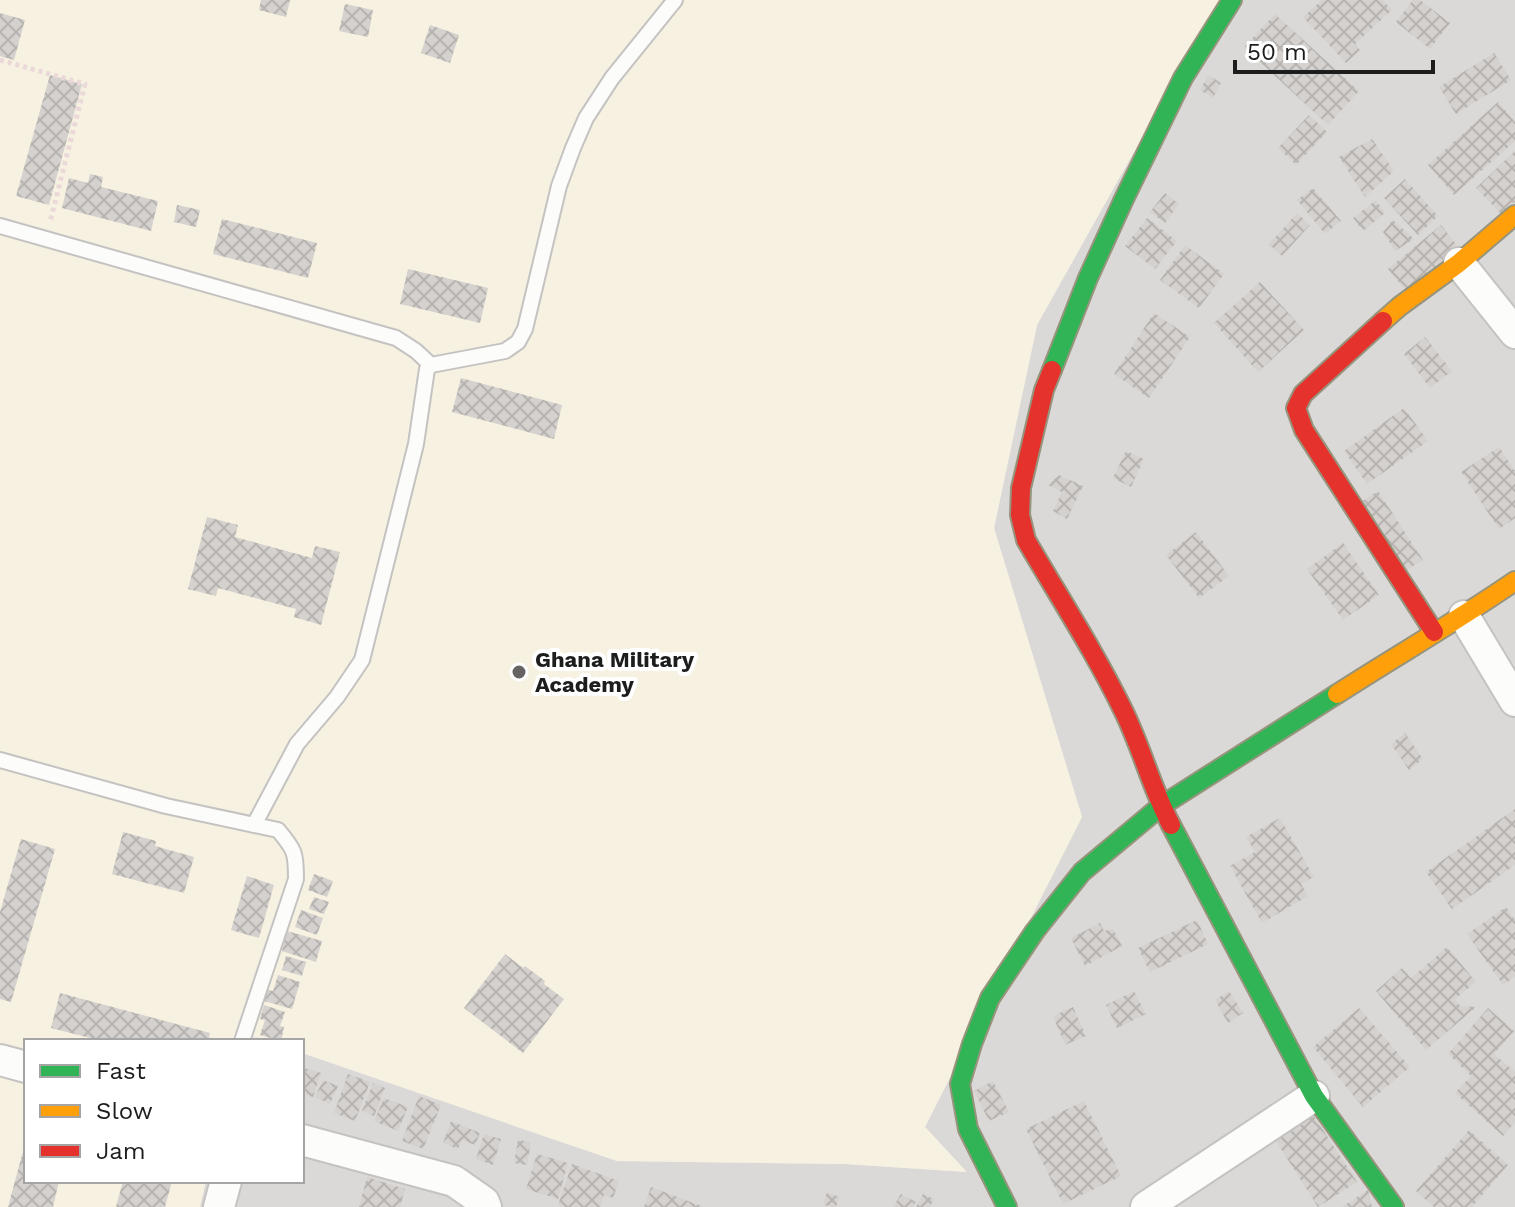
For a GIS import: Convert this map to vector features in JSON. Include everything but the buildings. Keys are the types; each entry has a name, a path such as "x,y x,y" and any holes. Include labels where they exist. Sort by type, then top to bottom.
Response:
{"street":[{"path":"1232,0 1183,78 1088,278 1044,390 1021,488 1020,515 1026,540 1106,676 1126,716 1161,806 1314,1096 1394,1207"},
{"path":"1434,632 1304,430 1296,408 1303,394 1400,306 1459,263 1515,215"},
{"path":"1459,263 1515,333"},
{"path":"1007,1207 968,1129 960,1084 990,998 1035,931 1082,872 1161,806 1515,581"},
{"path":"1464,616 1515,701"},
{"path":"0,1060 24,1066"},
{"path":"1146,1207 1314,1096"},
{"path":"304,1141 454,1181 484,1202 486,1207"},
{"path":"219,1207 225,1183"}],"lane":[{"path":"254,825 297,744 337,697 362,660 416,444 427,369 431,365 505,351 518,342 525,329 559,186 586,118 612,78 677,0"},
{"path":"0,226 396,338 431,365"},
{"path":"0,760 166,806 278,830 296,857 296,879 243,1039"}],"path":[{"path":"0,60 85,84 45,240"}],"shaded area":[{"name":"Ghana Military Academy","path":"0,0 1219,0 1037,325 994,528 1082,817 925,1127 967,1172 845,1164 617,1161 304,1054 304,1039 262,1039 242,1032 240,1039 24,1039 24,1183 206,1183 200,1207 0,1207"},
{"path":"1219,0 1515,0 1515,1207 200,1207 206,1183 304,1183 304,1054 617,1161 845,1164 966,1172 925,1127 1082,817 994,528 1037,325"}],"traffic: fast":[{"path":"1052,370 1088,278 1124,199 1183,78 1232,0"},
{"path":"1007,1207 968,1129 960,1084 990,998 1035,931 1082,872 1161,806 1337,694"},
{"path":"1171,825 1314,1096 1394,1207"}],"traffic: slow":[{"path":"1383,321 1515,215"},
{"path":"1337,694 1515,581"}],"traffic: jam":[{"path":"1383,321 1303,394 1296,408 1304,430 1434,632"},
{"path":"1052,370 1044,390 1021,488 1020,515 1026,540 1113,690 1171,825"}],"place":[{"name":"Ghana Military Academy","path":"519,672"}]}
